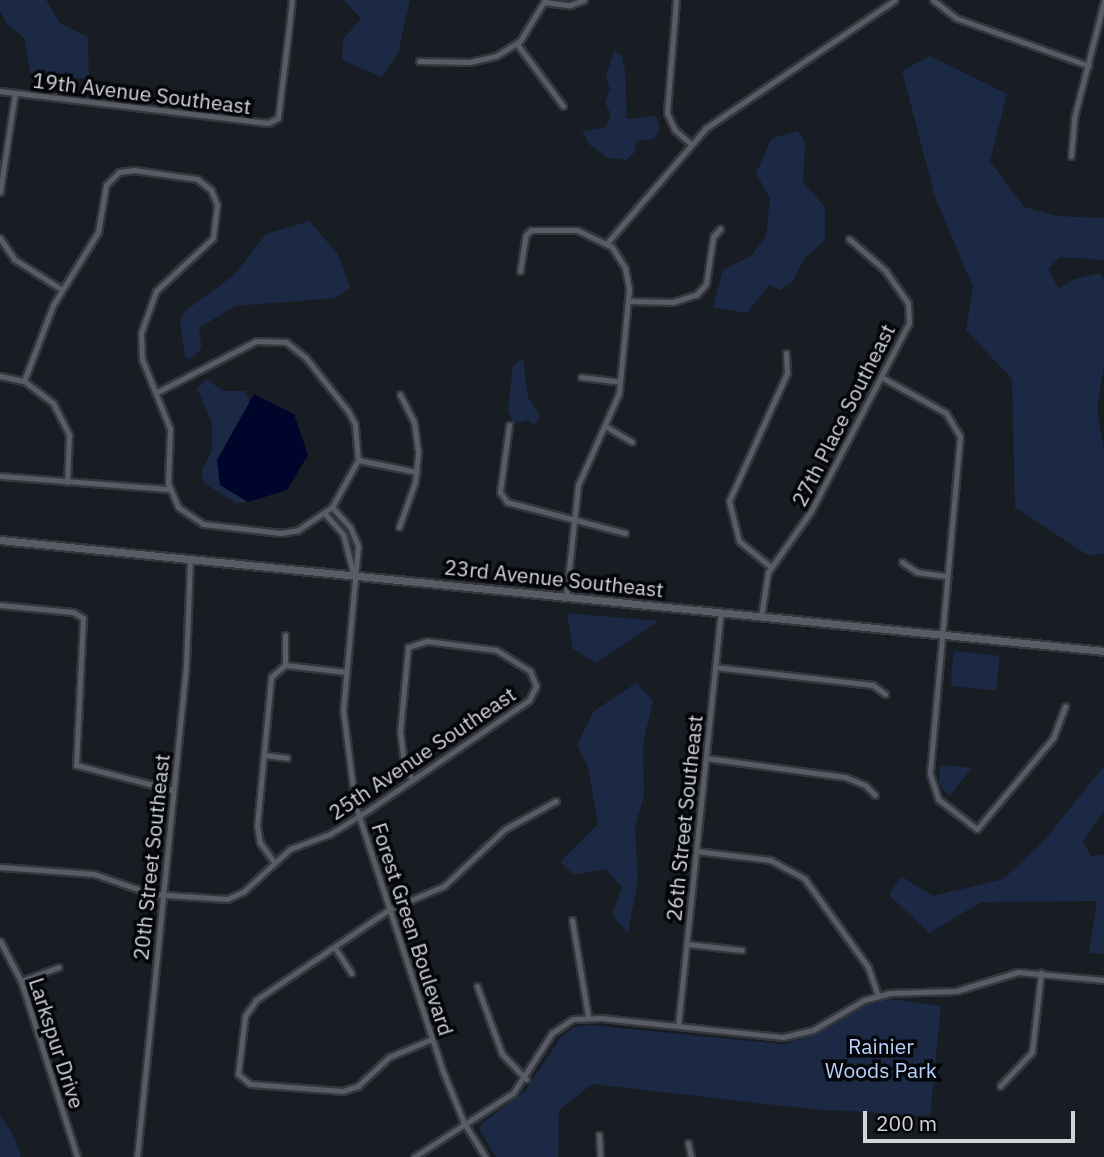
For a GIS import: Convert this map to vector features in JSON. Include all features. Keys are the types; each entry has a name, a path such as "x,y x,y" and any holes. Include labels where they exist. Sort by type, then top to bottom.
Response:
{"street":[{"path":"289,27 292,0"},
{"path":"419,61 480,61 517,44 545,1 570,5 584,0"},
{"path":"676,0 667,113 674,130 691,145"},
{"path":"607,243 691,145 723,115 895,0"},
{"path":"933,0 956,18 1089,66"},
{"path":"1071,156 1074,118 1104,1"},
{"name":"19th Avenue Southeast","path":"0,92 268,123 278,118 289,27"},
{"path":"517,44 563,106"},
{"path":"0,192 15,93"},
{"path":"24,381 61,289 98,232 106,185 116,174 134,170 192,177 211,190 218,211 213,238 162,284 146,309 140,349 157,391 170,435 169,489 184,514 204,524 290,532 325,514 332,507 351,477 358,460 355,424 340,399 292,345 274,340 250,343 157,391"},
{"path":"630,301 673,302 697,294 706,284 713,237 720,229"},
{"path":"520,271 531,230 577,230 607,243 625,268 630,301 620,382 607,427 583,466 573,516 566,597"},
{"path":"0,237 14,259 61,289"},
{"name":"27th Place Southeast","path":"761,617 771,567 802,529 883,378 909,323 909,307 876,258 849,239"},
{"path":"771,567 739,541 729,508 737,479 787,373 786,353"},
{"path":"0,376 24,381 46,395 63,421 69,440 67,482"},
{"path":"581,377 620,382"},
{"path":"883,378 946,413 958,430 930,774 938,799 978,829 1052,738 1065,706"},
{"path":"399,527 417,472 415,429 400,394"},
{"path":"509,425 501,482 504,498 513,504 573,516 625,533"},
{"path":"607,427 632,442"},
{"path":"358,460 417,472"},
{"path":"0,476 169,489"},
{"name":"Forest Green Boulevard","path":"332,507 355,537 359,561 354,576 344,738 359,815 432,1039 464,1122 485,1157"},
{"path":"325,514 343,534 354,576"},
{"name":"23rd Avenue Southeast","path":"0,540 1104,651"},
{"name":"20th Street Southeast","path":"137,1157 173,790 190,559"},
{"path":"902,562 917,572 947,576"},
{"path":"0,605 83,618 76,765 173,790"},
{"name":"26th Street Southeast","path":"678,1026 721,613"},
{"path":"285,635 285,666"},
{"name":"25th Avenue Southeast","path":"0,867 100,875 163,896 227,899 243,892 290,849 324,838 412,780 529,700 535,679 496,650 412,643 404,659 400,713 403,757 412,780"},
{"path":"274,862 257,832 271,677 285,666 346,672"},
{"path":"715,667 873,685 885,694"},
{"path":"264,755 287,758"},
{"path":"706,758 845,777 865,785 875,795"},
{"path":"432,1039 389,1057 358,1086 344,1091 250,1084 242,1079 239,1051 245,1016 253,1003 390,909 444,886 505,829 556,801"},
{"path":"696,850 769,860 804,878 821,895 868,967 878,996"},
{"path":"572,920 588,1017"},
{"name":"Larkspur Drive","path":"0,941 22,981 77,1157"},
{"path":"687,944 742,950"},
{"path":"335,948 351,973"},
{"path":"22,981 59,967"},
{"path":"414,1157 464,1122 499,1104 526,1079 552,1033 562,1024 588,1017 790,1036 820,1027 878,996 939,994 1006,973 1041,973 1104,980"},
{"path":"1000,1086 1032,1052 1041,973"},
{"path":"477,986 502,1054 526,1079"},
{"path":"599,1135 600,1157"},
{"path":"688,1143 691,1157"}],"green space":[{"path":"0,0 46,0 60,23 88,37 89,79 31,75 24,38 8,25 0,11"},
{"path":"344,0 410,0 398,53 382,77 342,60 343,39 361,19"},
{"path":"614,51 622,56 625,70 627,119 656,116 660,129 654,139 636,141 635,152 626,160 608,158 590,145 582,131 606,127 611,115 605,102 610,89 606,77"},
{"path":"930,56 1007,94 990,161 1024,207 1057,216 1104,218 1104,260 1060,257 1048,269 1059,289 1072,280 1100,273 1104,281 1104,365 1097,410 1104,450 1104,553 1089,556 1015,507 1012,379 966,330 973,287 935,197 902,71"},
{"path":"798,131 805,143 803,182 825,207 825,240 805,258 792,282 780,290 769,285 747,313 713,307 723,270 752,255 766,236 770,199 756,173 772,138"},
{"path":"309,221 338,254 350,288 335,298 235,306 199,328 202,348 189,360 185,356 180,322 184,312 234,275 266,234"},
{"path":"523,359 528,397 540,416 534,425 527,420 513,424 508,409 513,365"},
{"path":"207,379 222,391 245,391 250,404 220,485 248,502 235,503 204,483 201,472 212,451 212,424 197,388"},
{"path":"567,613 659,621 596,663 573,649"},
{"path":"954,651 1000,656 996,691 950,686"},
{"path":"636,683 653,701 643,744 644,795 635,827 638,880 628,933 612,915 622,887 606,869 574,875 560,862 598,824 588,767 577,745 594,711"},
{"path":"940,765 972,768 949,797 939,784"},
{"path":"1104,766 1104,811 1083,841 1091,856 1104,855 1104,954 1089,953 1097,901 981,902 929,933 889,895 901,876 933,896 1003,879 1043,842"},
{"name":"Rainier Woods Park","path":"891,999 941,1006 930,1116 811,1109 592,1084 559,1110 558,1157 496,1157 480,1131 481,1124 525,1091 561,1037 574,1027 588,1025 783,1044 815,1035 862,1006"},
{"path":"0,1115 15,1138 21,1157 0,1157"}],"shaded area":[{"path":"254,394 294,414 308,455 287,490 248,502 220,485 217,460"}]}
